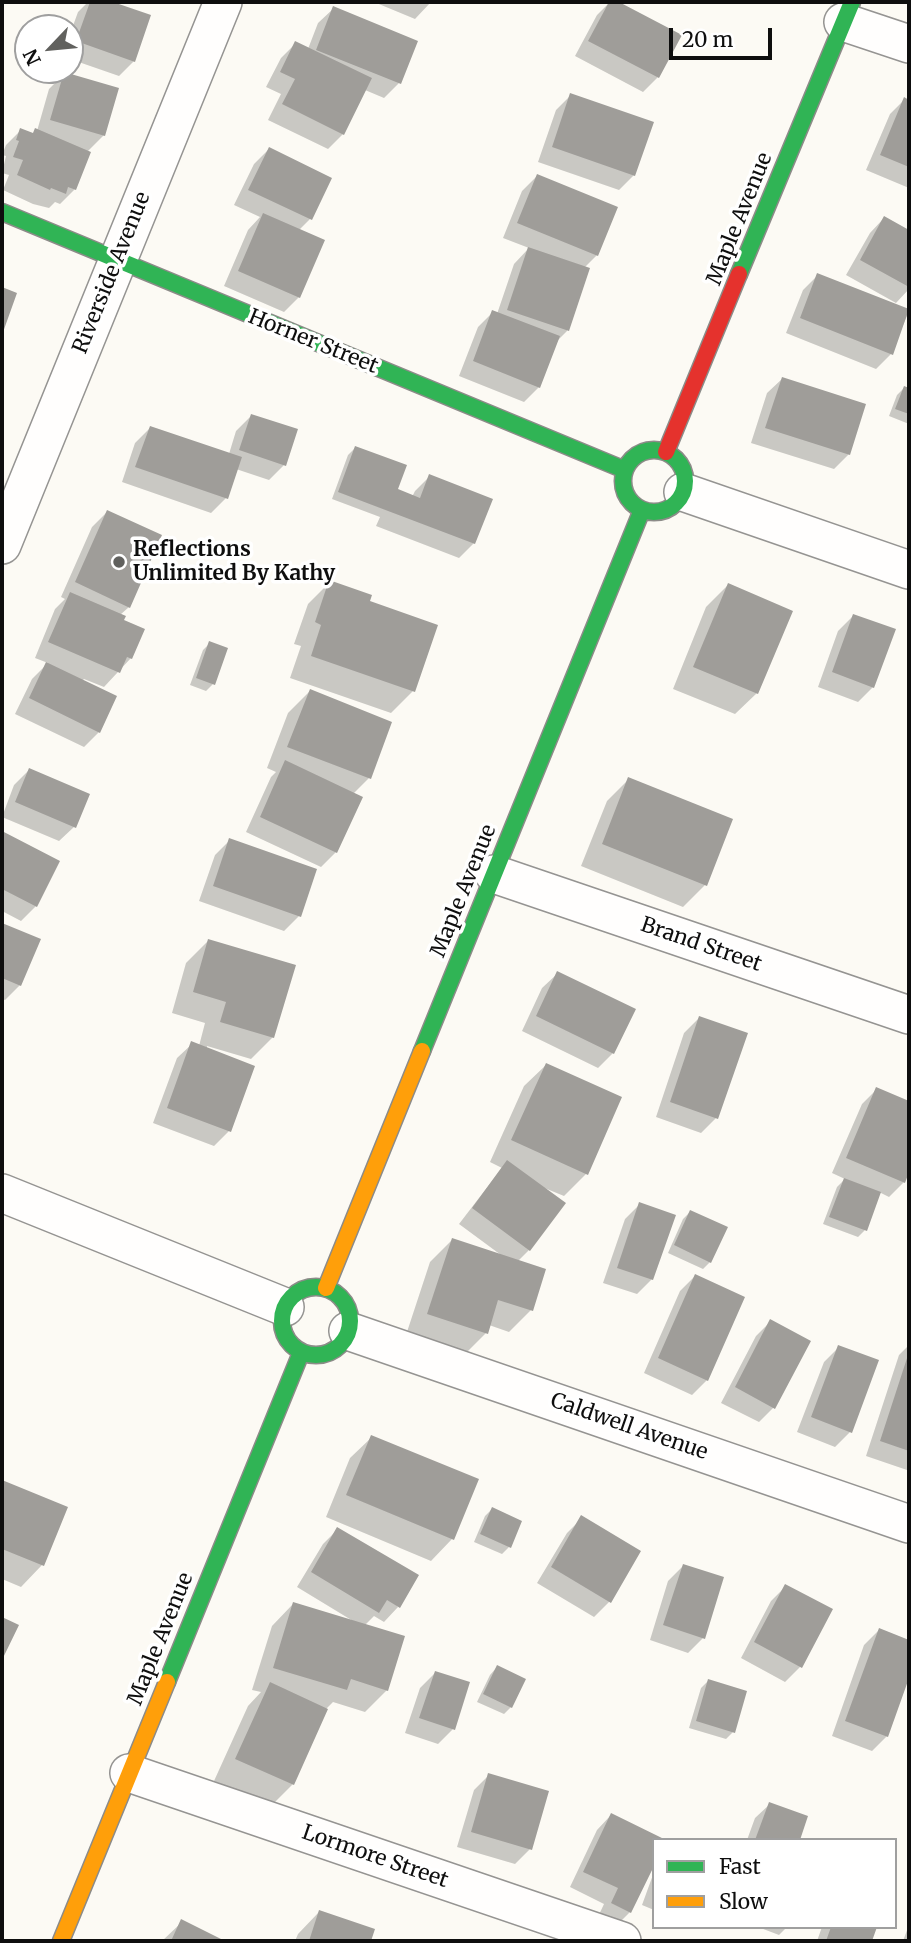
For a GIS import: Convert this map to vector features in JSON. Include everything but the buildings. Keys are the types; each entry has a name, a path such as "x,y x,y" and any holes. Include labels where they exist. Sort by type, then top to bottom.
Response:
{"main road":[{"name":"Maple Avenue","path":"666,452 847,12"},
{"name":"Horner Street","path":"2,212 625,470"},
{"path":"650,450 666,452 681,465 682,492 678,502 658,512 634,506 626,493 623,477 625,470 640,453 650,450"},
{"name":"Maple Avenue","path":"326,1288 642,510"},
{"path":"307,1288 326,1288 339,1295 345,1303 348,1331 343,1343 329,1353 318,1356 301,1353 287,1338 283,1316 285,1307 297,1293 307,1288"},
{"name":"Maple Avenue","path":"61,1941 301,1353"}],"street":[{"name":"Riverside Avenue","path":"2,545 223,2"},
{"path":"847,12 909,44"},
{"path":"682,492 909,570"},
{"name":"Brand Street","path":"494,874 909,1015"},
{"path":"2,1193 285,1307"},
{"name":"Caldwell Avenue","path":"348,1331 909,1524"},
{"name":"Lormore Street","path":"129,1773 622,1941"}],"traffic: fast":[{"path":"739,274 852,2"},
{"path":"2,212 625,470"},
{"path":"654,450 666,452 676,459 683,469 685,481 683,493 676,503 666,510 654,512 642,510 632,503 625,493 623,481 625,469 632,459 642,452 654,450"},
{"path":"422,1051 642,510"},
{"path":"316,1287 329,1290 340,1297 347,1308 350,1321 347,1334 340,1345 329,1352 316,1355 303,1352 292,1345 285,1334 282,1321 285,1308 292,1297 303,1290 316,1287"},
{"path":"167,1682 301,1353"}],"traffic: slow":[{"path":"326,1288 422,1051"},
{"path":"61,1941 167,1682"}],"traffic: jam":[{"path":"666,452 739,274"}],"place":[{"name":"Reflections Unlimited By Kathy","path":"119,562"}]}
